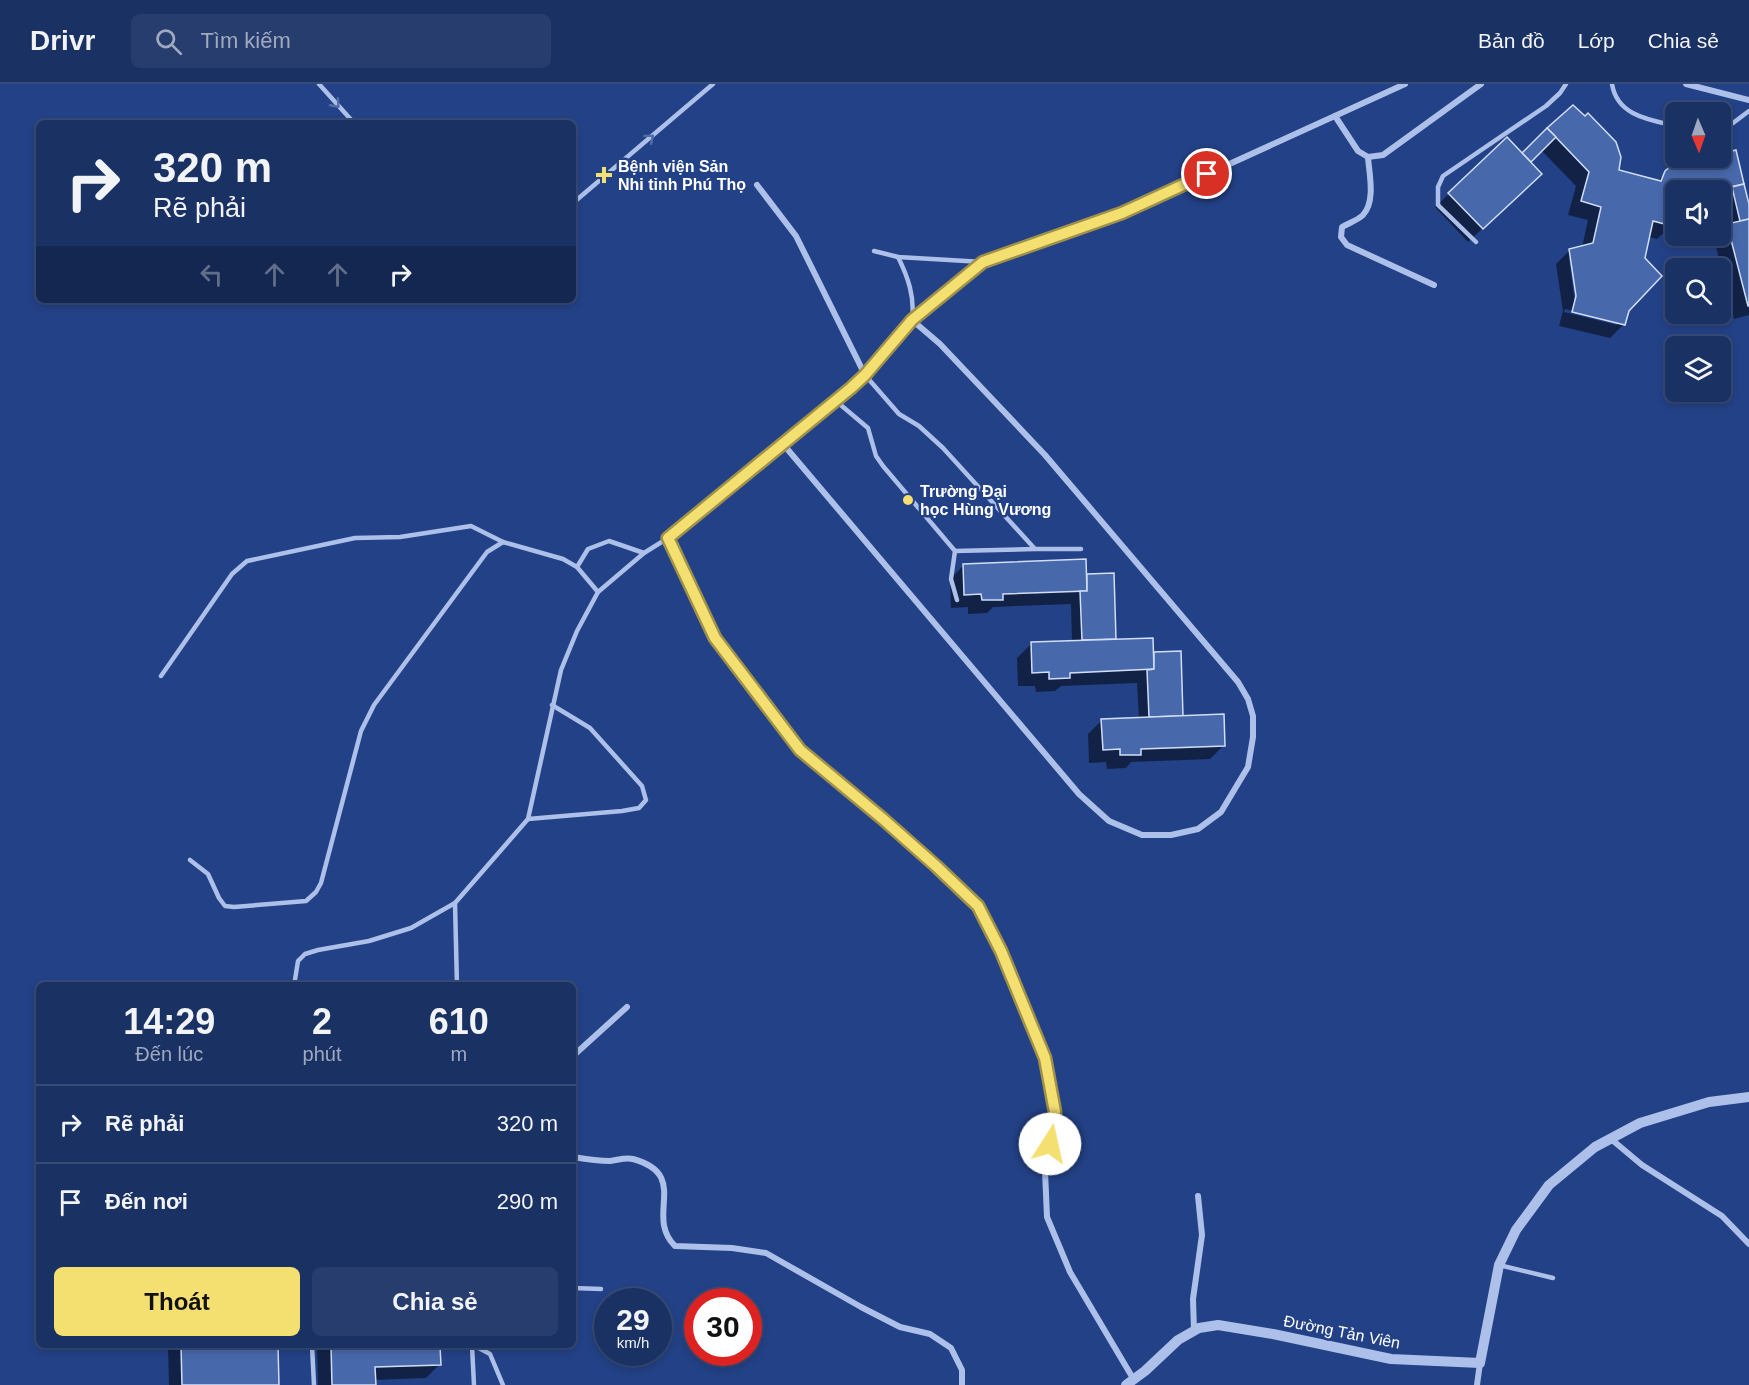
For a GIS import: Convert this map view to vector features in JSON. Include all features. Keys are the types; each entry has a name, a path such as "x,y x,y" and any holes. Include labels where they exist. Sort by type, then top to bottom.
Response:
{"street":[{"path":"1130,1382 1070,1272 1047,1217 1045,1171 1055,1112 1045,1058 1001,951 978,906 883,819 800,750 715,638 668,538 836,401 865,375 912,320 983,262 1122,213 1405,84"},
{"path":"1335,116 1358,151 1368,157 1383,155 1481,84"},
{"path":"1686,84 1749,100"},
{"path":"1368,157 1371,192 1368,206 1364,214 1342,227 1341,237 1347,245 1434,285"},
{"path":"758,185 796,236 865,375"},
{"path":"783,444 1079,794 1109,821 1142,835 1171,835 1198,829 1221,812 1248,767 1253,737 1253,716 1248,699 1238,682 1045,455 940,344 912,320"},
{"path":"576,1053 627,1007"},
{"path":"1477,1385 1499,1265 1516,1230 1549,1185 1595,1147 1640,1123 1709,1102 1749,1097"},
{"path":"1611,1139 1642,1165 1722,1216 1749,1244"},
{"path":"576,1157 609,1161 632,1159 658,1170 663,1178 662,1221 669,1240 675,1246 732,1248 766,1253 880,1317 900,1327 930,1334 951,1348 962,1370 962,1385"},
{"path":"1194,1331 1192,1299 1203,1235 1198,1196"},
{"name":"Đường Tản Viên","path":"1130,1382 1178,1340 1199,1328 1218,1325 1391,1359 1480,1363"}],"lane":[{"path":"319,84 351,120"},
{"path":"576,200 713,84"},
{"path":"1476,242 1438,205 1438,187 1443,176 1546,106 1566,84"},
{"path":"1612,84 1622,104 1639,118 1665,124"},
{"path":"1731,124 1749,111"},
{"path":"874,251 898,257 983,262"},
{"path":"898,257 906,273 914,304 912,320"},
{"path":"865,375 899,414 919,426 943,448 1035,549"},
{"path":"836,401 868,428 876,456 883,466 955,551 951,579 957,600"},
{"path":"161,676 232,574 247,561 355,538 400,537 471,526 503,542 562,559 577,567 598,592"},
{"path":"295,982 298,960 304,954 369,941 411,928 455,903 528,819 552,705 565,660 578,631 598,592 644,553 668,538"},
{"path":"577,567 588,549 609,541 644,553"},
{"path":"190,860 208,874 225,906 306,901 316,892 321,883 361,731 374,705 487,552 503,542"},
{"path":"955,551 1081,549"},
{"path":"528,819 622,811 639,808 646,800 642,786 590,728 552,705"},
{"path":"455,903 457,982"},
{"path":"1499,1265 1553,1278"},
{"path":"576,1288 594,1289"},
{"path":"312,1348 314,1385"},
{"path":"474,1348 474,1385"},
{"path":"478,1348 490,1354 503,1385"}],"building":[{"path":"1573,105 1585,116 1588,113 1616,142 1621,157 1619,170 1661,181 1669,168 1731,168 1731,151 1736,150 1744,184 1731,187 1731,180 1665,180 1665,224 1653,221 1645,258 1662,276 1629,311 1625,325 1572,312 1576,296 1569,249 1593,243 1601,207 1581,201 1589,172 1547,128"},
{"path":"1547,128 1556,137 1531,162 1522,153"},
{"path":"1507,137 1542,174 1483,229 1448,193"},
{"path":"1744,184 1749,204 1749,219 1740,221 1732,187"},
{"path":"1749,219 1749,306 1731,240 1731,223"},
{"path":"1086,559 1087,591 1003,594 1003,600 982,600 981,594 964,595 963,564"},
{"path":"1114,573 1116,639 1082,640 1080,591 1087,591 1087,574"},
{"path":"1153,638 1154,669 1070,673 1070,678 1049,679 1049,672 1032,673 1031,642"},
{"path":"1181,651 1183,716 1149,717 1147,670 1154,669 1154,652"},
{"path":"1224,714 1225,746 1141,749 1141,755 1120,755 1120,749 1103,750 1101,719"},
{"path":"181,1348 278,1348 279,1385 182,1385"},
{"path":"331,1348 440,1348 441,1365 375,1367 376,1385 332,1385"}],"place":[{"name":"Bệnh viện Sản Nhi tỉnh Phú Thọ","path":"604,175"},
{"name":"Trường Đại học Hùng Vương","path":"908,500"}],"route":[{"path":"1050,1144 1055,1112 1045,1058 1001,951 978,906 883,819 800,750 715,638 668,538 851,388 912,320 983,262 1122,213 1207,174"}]}
